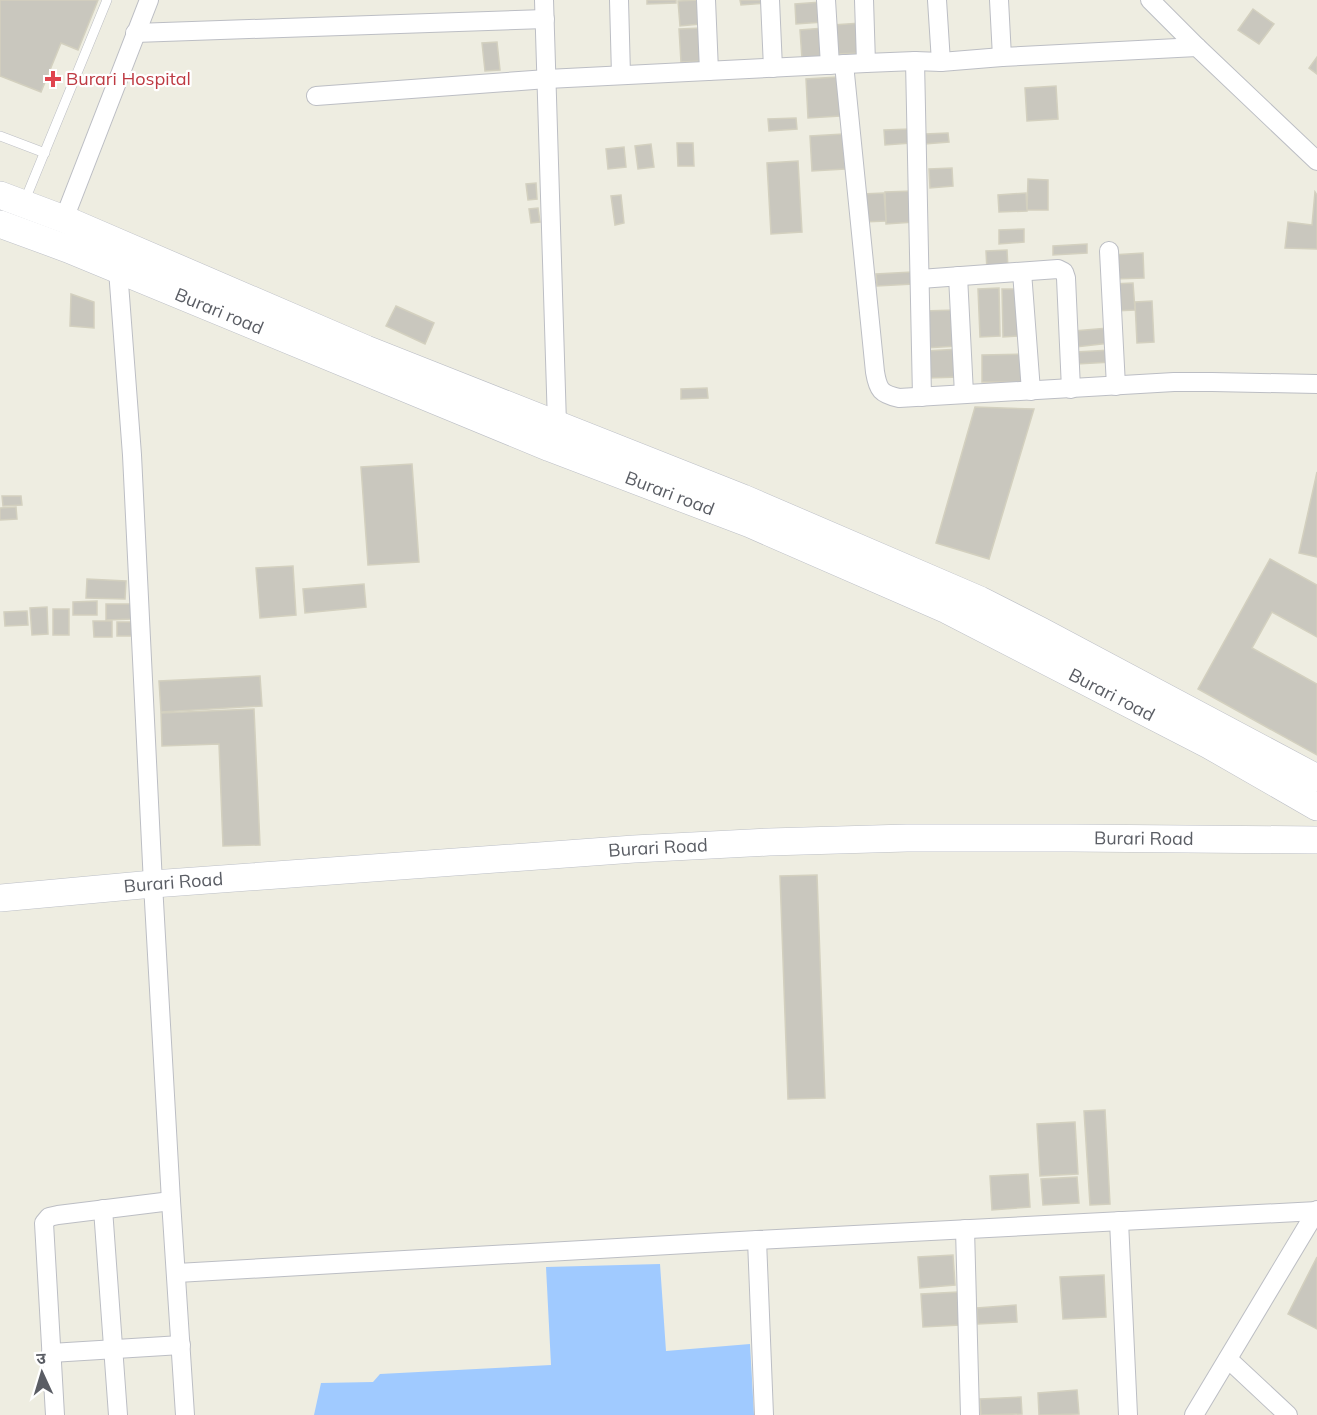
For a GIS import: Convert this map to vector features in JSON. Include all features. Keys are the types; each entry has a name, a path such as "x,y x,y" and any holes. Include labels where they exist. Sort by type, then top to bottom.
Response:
{"main road":[{"name":"Burari road","path":"12,199 64,219 122,258 553,436 947,610 1209,745 1317,807"},
{"name":"Burari road","path":"0,224 68,249 122,258"},
{"name":"Burari road","path":"553,436 743,498 980,600 1317,778"},
{"name":"Burari Road","path":"0,898 153,884 622,850 769,842 907,838 1317,840"}],"street":[{"path":"64,219 149,0"},
{"path":"544,0 553,436"},
{"path":"619,0 621,75"},
{"path":"706,0 709,71"},
{"path":"770,0 773,68"},
{"path":"826,0 837,65 877,384 882,392 899,398 1212,382 1317,384"},
{"path":"864,0 866,63"},
{"path":"937,0 941,62"},
{"path":"999,0 1002,57"},
{"path":"1150,0 1317,161"},
{"path":"135,33 545,19"},
{"path":"316,96 547,79 866,63 941,62 1197,47"},
{"path":"915,61 922,397"},
{"path":"1109,251 1116,386"},
{"path":"122,258 153,884 186,1415"},
{"path":"920,279 1058,269 1064,272 1071,389"},
{"path":"1022,272 1031,391"},
{"path":"958,276 964,394"},
{"path":"55,1415 44,1223 49,1217 58,1215 171,1201"},
{"path":"103,1209 118,1415"},
{"path":"177,1273 1317,1210"},
{"path":"1194,1415 1317,1210"},
{"path":"1119,1221 1128,1415"},
{"path":"965,1229 970,1415"},
{"path":"757,1240 764,1415"},
{"path":"51,1353 181,1345"},
{"path":"1228,1359 1288,1415"}],"lane":[{"path":"12,199 45,153 108,0"},
{"path":"0,136 45,153"}],"water":[{"path":"660,1264 666,1351 750,1344 754,1415 314,1415 321,1383 373,1382 380,1374 551,1365 546,1267"}],"building":[{"path":"0,0 98,0 78,50 61,43 41,92 0,76"},
{"path":"647,0 676,0 676,3 647,4"},
{"path":"699,0 700,24 680,26 678,1"},
{"path":"740,0 765,0 766,3 741,5"},
{"path":"821,2 823,22 796,24 795,4"},
{"path":"1253,9 1274,24 1259,44 1238,30"},
{"path":"861,23 863,53 835,54 833,25"},
{"path":"701,28 703,61 681,62 679,29"},
{"path":"824,28 826,57 802,59 800,30"},
{"path":"497,42 500,70 485,71 482,43"},
{"path":"1317,57 1317,74 1309,68"},
{"path":"837,77 840,116 808,118 806,79"},
{"path":"1056,86 1058,119 1027,121 1025,88"},
{"path":"796,118 797,129 769,131 768,119"},
{"path":"910,129 911,143 885,145 884,130"},
{"path":"948,133 949,142 925,144 925,134"},
{"path":"843,134 845,169 812,171 810,136"},
{"path":"677,143 693,143 694,166 678,166"},
{"path":"651,144 654,167 638,169 635,146"},
{"path":"624,147 626,167 608,169 606,149"},
{"path":"798,161 802,232 771,234 767,163"},
{"path":"952,168 953,186 930,188 929,169"},
{"path":"1028,179 1048,180 1048,210 1027,210"},
{"path":"536,183 537,199 528,200 526,184"},
{"path":"913,191 914,222 886,224 885,192"},
{"path":"1315,192 1317,195 1317,249 1285,248 1288,222 1312,225"},
{"path":"884,193 886,221 863,222 862,194"},
{"path":"1026,193 1027,211 999,212 998,195"},
{"path":"621,195 624,223 615,225 611,196"},
{"path":"538,208 540,222 531,223 529,209"},
{"path":"1024,229 1024,242 999,244 999,230"},
{"path":"1087,244 1087,253 1053,255 1053,246"},
{"path":"1007,250 1008,269 987,271 986,251"},
{"path":"1143,253 1144,278 1113,279 1112,255"},
{"path":"912,272 913,284 877,286 876,274"},
{"path":"1133,283 1135,310 1114,311 1112,284"},
{"path":"999,288 1000,336 980,337 978,289"},
{"path":"1002,289 1019,289 1020,336 1003,337"},
{"path":"71,294 94,302 94,328 70,326"},
{"path":"1152,301 1154,342 1137,343 1135,302"},
{"path":"396,306 434,323 425,344 386,326"},
{"path":"956,310 958,346 925,348 923,311"},
{"path":"1108,328 1110,343 1076,347 1074,331"},
{"path":"959,349 960,377 927,378 926,351"},
{"path":"1111,350 1112,362 1077,364 1076,352"},
{"path":"1026,354 1027,382 982,382 982,355"},
{"path":"707,388 708,398 681,399 681,389"},
{"path":"975,407 1034,409 989,559 936,543"},
{"path":"412,464 419,562 368,565 361,467"},
{"path":"1317,472 1317,557 1299,553"},
{"path":"2,496 21,496 22,505 3,506"},
{"path":"16,507 17,519 0,520 0,508"},
{"path":"1270,559 1317,585 1317,637 1272,612 1252,648 1317,684 1317,755 1198,689"},
{"path":"293,566 296,615 260,618 256,568"},
{"path":"87,579 126,581 125,599 86,598"},
{"path":"364,584 366,607 305,613 303,589"},
{"path":"97,601 97,615 73,615 73,602"},
{"path":"106,604 132,604 132,619 106,620"},
{"path":"47,607 48,634 32,635 30,608"},
{"path":"53,609 69,609 69,635 53,635"},
{"path":"27,611 28,625 5,626 4,612"},
{"path":"93,621 112,621 112,637 94,637"},
{"path":"117,622 135,622 135,636 117,636"},
{"path":"260,676 262,706 161,712 159,681"},
{"path":"254,709 260,845 223,846 219,744 162,746 161,713"},
{"path":"817,875 825,1098 788,1099 780,876"},
{"path":"1105,1110 1110,1204 1090,1205 1084,1111"},
{"path":"1075,1122 1078,1174 1040,1176 1037,1124"},
{"path":"1028,1174 1030,1207 992,1210 990,1176"},
{"path":"1077,1177 1079,1203 1043,1205 1041,1179"},
{"path":"953,1255 955,1285 920,1288 918,1257"},
{"path":"1317,1257 1317,1329 1288,1314"},
{"path":"1104,1275 1106,1317 1063,1319 1060,1277"},
{"path":"958,1292 960,1325 923,1327 921,1294"},
{"path":"1016,1305 1017,1322 978,1324 977,1308"},
{"path":"1077,1390 1079,1414 1039,1415 1038,1393"},
{"path":"1021,1397 1022,1414 981,1415 980,1399"}],"place":[{"name":"Burari Hospital","path":"53,79"}]}
